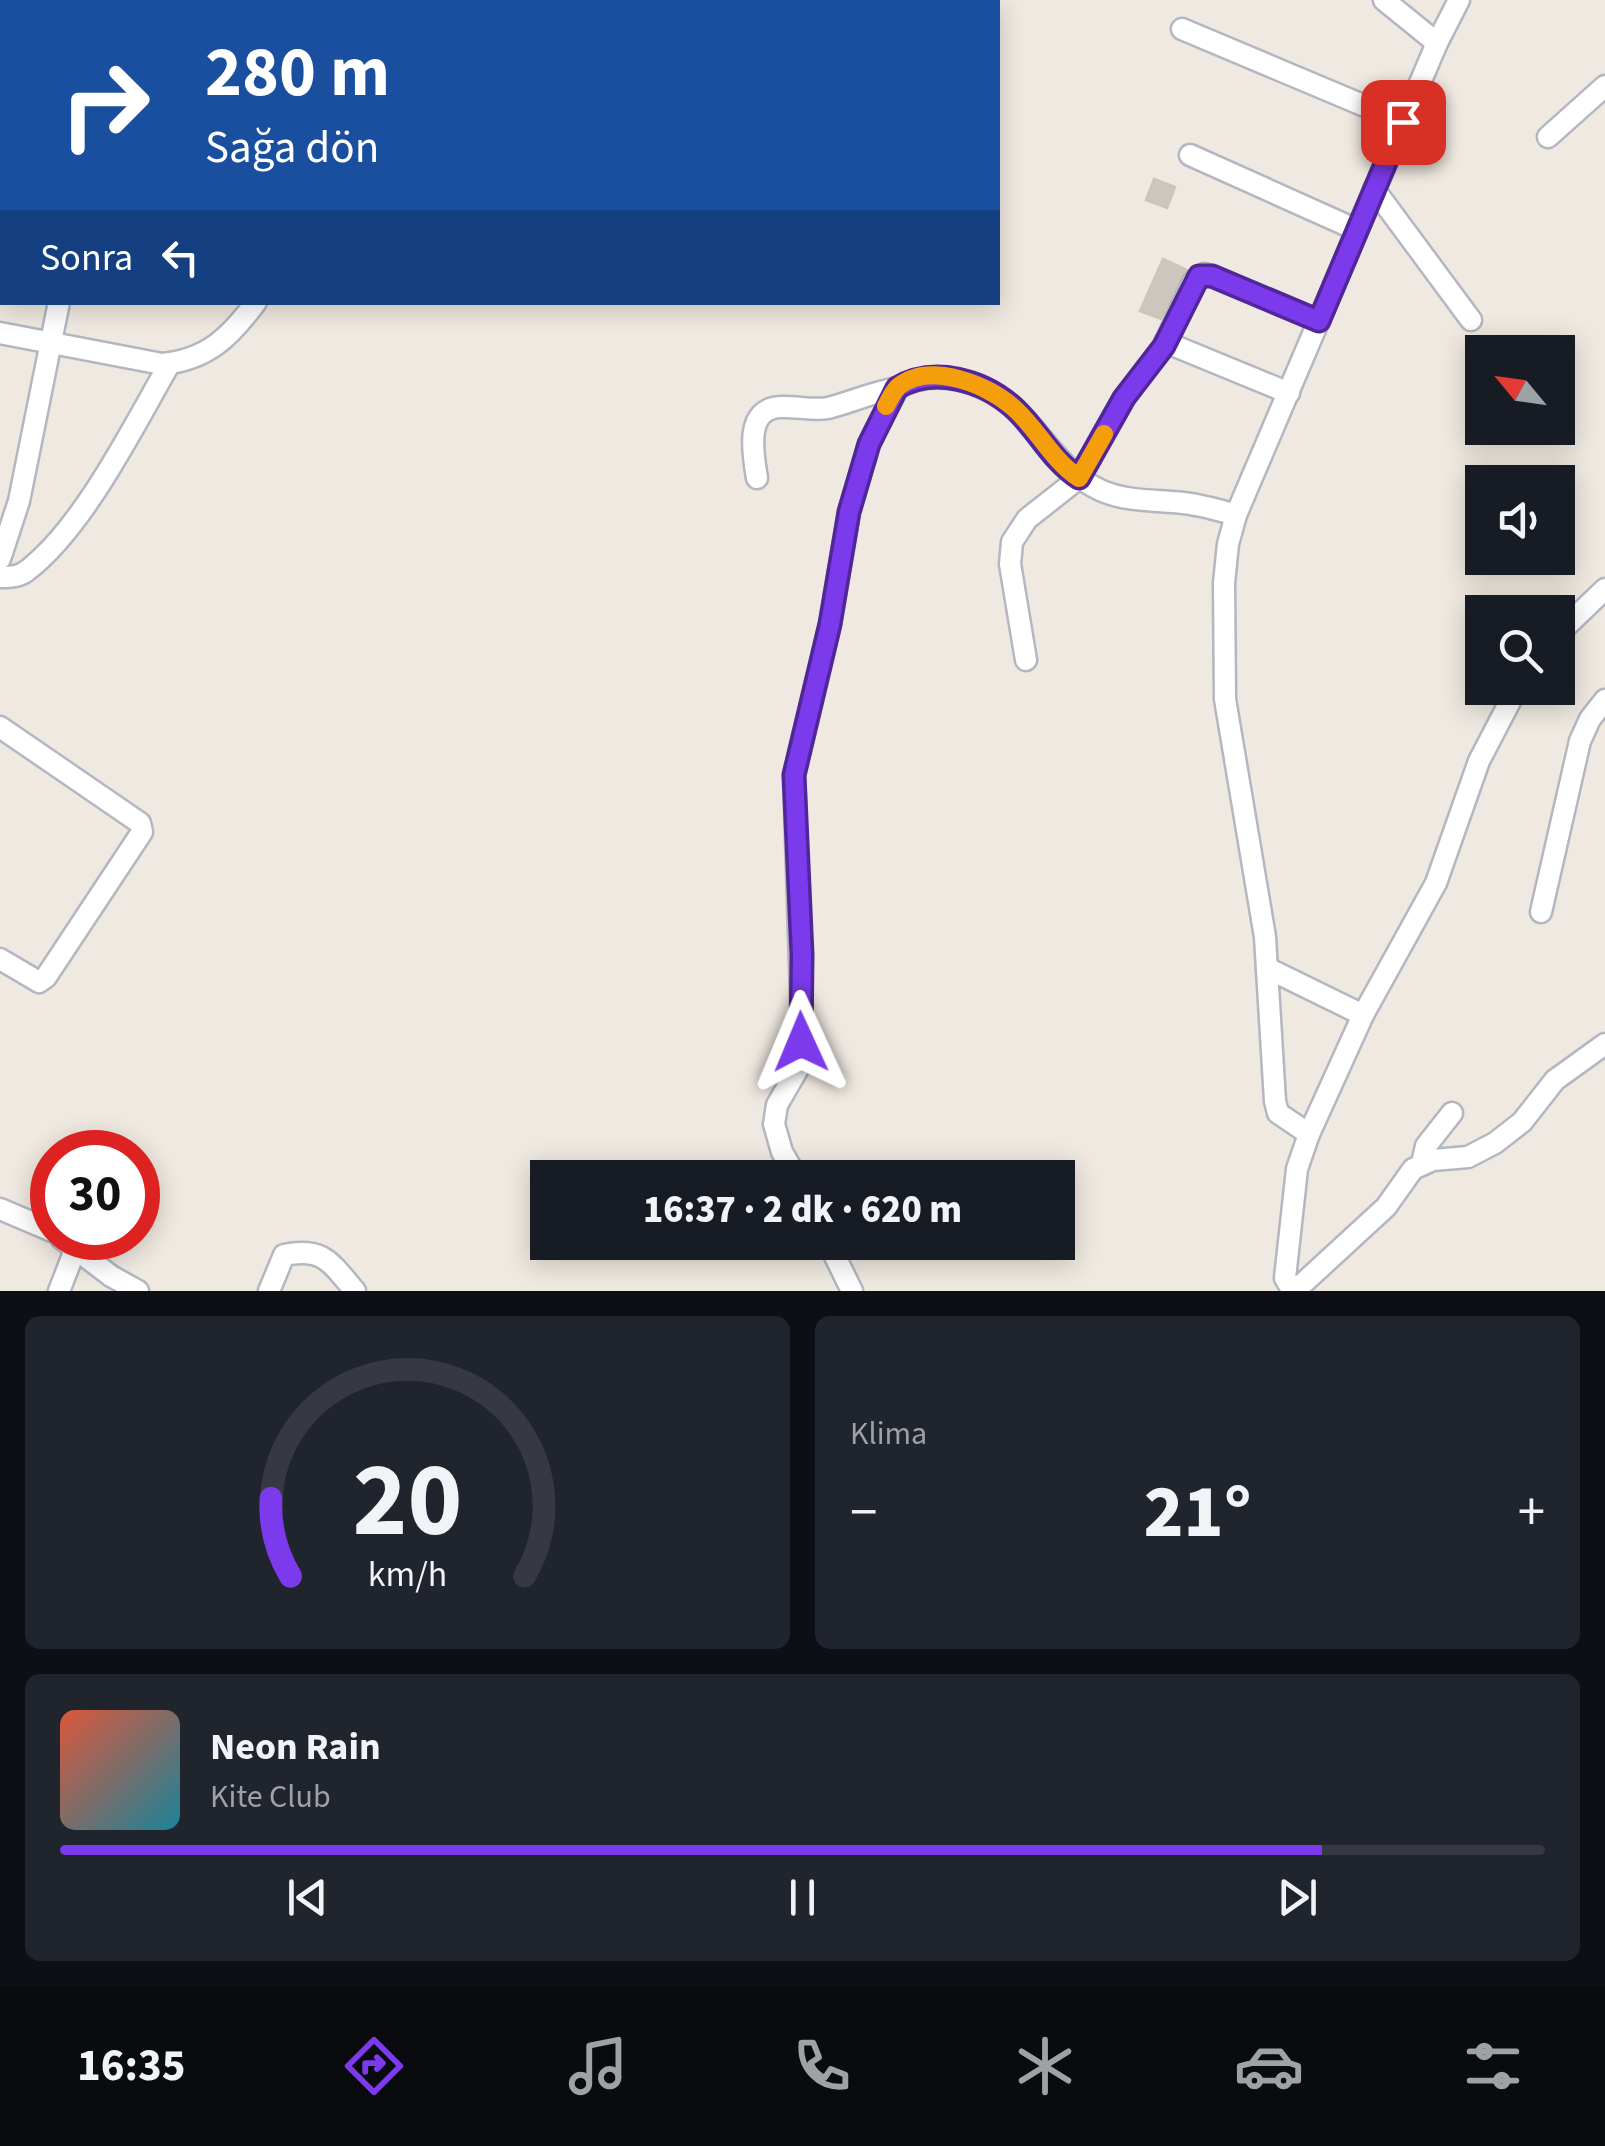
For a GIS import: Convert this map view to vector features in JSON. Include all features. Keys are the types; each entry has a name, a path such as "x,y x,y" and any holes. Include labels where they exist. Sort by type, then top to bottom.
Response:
{"street":[{"path":"1384,0 1437,43"},
{"path":"1309,1134 1278,1113 1274,1102 1265,937 1225,698 1224,583 1228,544 1236,516 1374,188 1458,0"},
{"path":"1182,28 1403,122"},
{"path":"1548,138 1605,86"},
{"path":"1190,155 1357,230"},
{"path":"1374,188 1471,320"},
{"path":"1026,660 1010,564 1012,542 1027,519 1079,478 1124,398 1166,342 1194,282 1204,274 1319,321"},
{"path":"0,559 20,500 58,305"},
{"path":"0,333 170,363 196,357 226,339 254,305"},
{"path":"1166,342 1289,393"},
{"path":"0,577 17,576 29,570 62,534 107,470 170,363"},
{"path":"757,478 753,436 766,410 827,408 928,376 962,380 1012,406 1066,470 1096,488 1122,497 1202,505 1236,516"},
{"path":"787,1160 774,1124 777,1105 803,1060 794,775 830,624 849,512 869,444 897,388"},
{"path":"1575,617 1605,588"},
{"path":"1541,912 1580,741 1605,700"},
{"path":"1508,705 1479,761 1436,883 1363,1015 1309,1134 1297,1169 1292,1201 1285,1278 1292,1290 1372,1221 1412,1170 1422,1163 1468,1157 1494,1143 1522,1122 1555,1080 1605,1044"},
{"path":"0,727 140,823 142,832 46,977 39,982 28,978 0,958"},
{"path":"1266,968 1363,1015"},
{"path":"1422,1163 1426,1146 1452,1113"},
{"path":"0,1209 30,1222"},
{"path":"269,1291 284,1255 305,1250 328,1259 355,1291"},
{"path":"59,1291 65,1260"},
{"path":"89,1260 138,1291"},
{"path":"837,1260 852,1291"}],"building":[{"path":"1154,179 1175,187 1167,208 1146,200"},
{"path":"1163,259 1187,270 1161,319 1140,311"}],"slow traffic":[{"path":"886,406 897,388 912,380 928,376 962,380 1012,406 1066,470 1079,478 1104,434"}],"route":[{"path":"801,1042 802,955 794,775 830,624 849,512 869,444 897,388 928,376 962,380 985,390 1012,406 1066,470 1079,478 1124,398 1164,346 1199,276 1212,276 1319,321 1403,122"}]}
